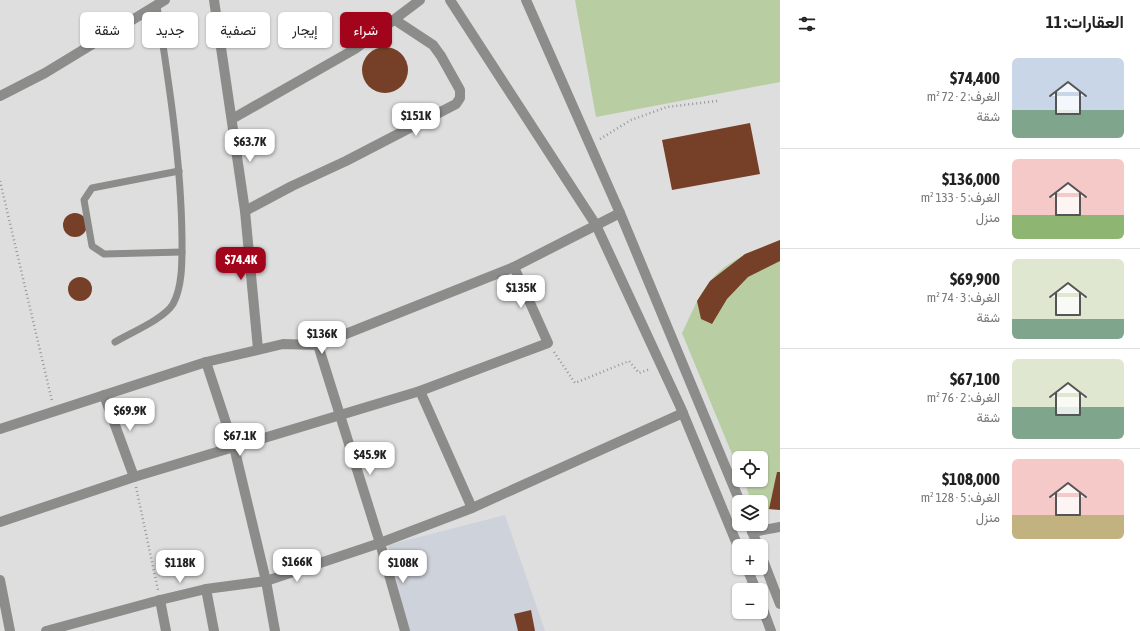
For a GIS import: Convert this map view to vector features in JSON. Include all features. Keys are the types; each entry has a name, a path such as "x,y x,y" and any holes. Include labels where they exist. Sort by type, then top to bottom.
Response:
{"street":[{"path":"214,0 245,211 258,349"},
{"path":"232,119 340,59 395,20 420,0"},
{"path":"526,0 591,144 737,495"},
{"path":"454,1 596,225 662,365 735,539"},
{"path":"0,96 46,73 161,3"},
{"path":"245,211 292,186 346,161 459,101 460,90 437,50 428,42 395,20"},
{"path":"0,429 206,362 283,344 318,345 514,267 620,213"},
{"path":"0,522 134,477 420,391 548,343 514,267"},
{"path":"318,345 380,543 405,631"},
{"path":"206,362 234,447 266,581 275,631"},
{"path":"420,391 472,508"},
{"path":"104,395 134,477"},
{"path":"46,631 206,589 266,581 380,543 472,508 683,413"},
{"path":"768,527 780,527"},
{"path":"768,573 780,604"},
{"path":"0,580 10,631"},
{"path":"206,589 214,631"},
{"path":"160,600 166,631"},
{"path":"767,619 771,631"}],"lane":[{"path":"115,342 164,314 172,304 180,277 182,252 179,171 161,3"},
{"path":"179,171 92,188 84,200 92,246 97,251 104,254 182,252"}],"path":[{"path":"591,144 631,120 667,107 717,101"},
{"path":"0,181 55,412"},
{"path":"548,343 575,383 629,362 639,373 662,365"},
{"path":"134,477 160,600"}],"shaded area":[{"path":"505,515 545,631 409,631 388,545"}],"green space":[{"path":"575,0 780,0 780,82 596,117"},
{"path":"780,240 780,510 768,509 768,495 749,495 746,487 768,487 768,451 732,451 732,454 682,333 695,305 712,279 726,266 762,247"}],"building":[{"path":"381,48 389,48 398,51 404,57 408,70 404,83 398,89 385,93 372,89 366,83 362,70 366,57 372,51"},
{"path":"750,123 760,174 672,190 662,140"},
{"path":"75,213 80,214 86,220 86,230 80,236 75,237 70,236 64,230 63,225 64,220 70,214"},
{"path":"780,240 780,261 748,277 727,299 712,324 701,319 697,301 710,281 745,254"},
{"path":"80,277 85,278 91,284 91,294 85,300 80,301 75,300 69,294 68,289 69,284 75,278"},
{"path":"777,472 780,472 780,510 769,509"},
{"path":"531,610 535,631 518,631 514,614"}]}
